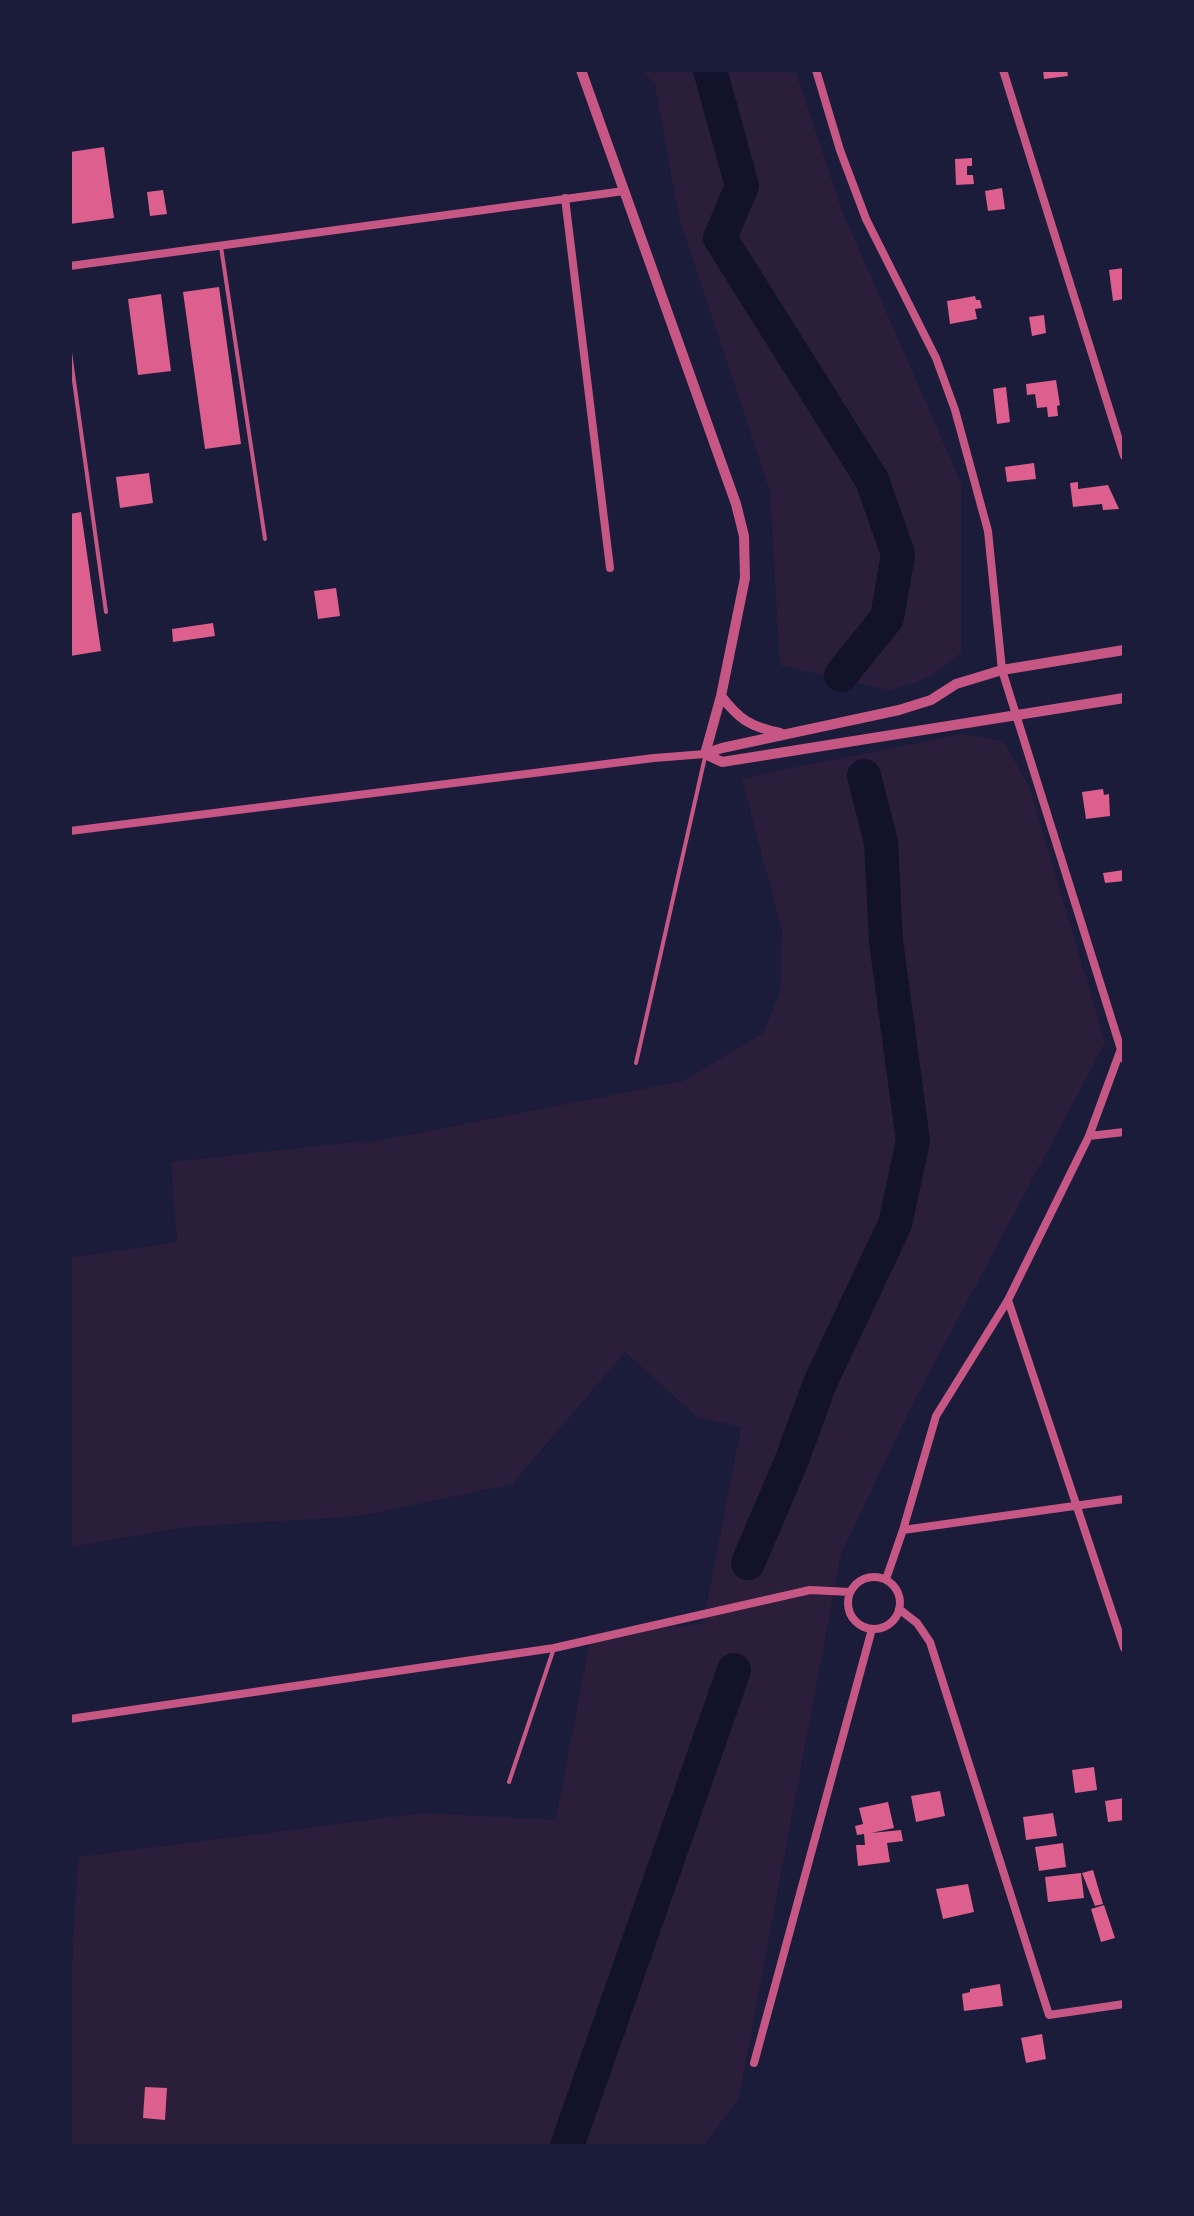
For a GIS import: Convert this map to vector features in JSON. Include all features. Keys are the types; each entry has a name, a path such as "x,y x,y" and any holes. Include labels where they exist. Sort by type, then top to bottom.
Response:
{"street":[{"path":"581,70 736,504 744,536 745,578 721,696 705,754"},
{"path":"816,70 840,150 866,219 936,358 955,410 988,531 1002,670 1124,1059"},
{"path":"1003,70 1124,456"},
{"path":"70,266 624,191"},
{"path":"565,198 610,568"},
{"path":"70,831 705,754 899,710 931,700 956,684 1002,670 1124,650"},
{"path":"721,696 739,719 759,728 786,734"},
{"path":"705,754 722,762 1124,698"},
{"path":"886,1579 936,1416 1008,1300 1089,1136 1121,1049"},
{"path":"1089,1136 1124,1132"},
{"path":"1008,1300 1124,1648"},
{"path":"903,1530 1124,1499"},
{"path":"870,1577 886,1579 897,1590 899,1609 894,1620 872,1629 864,1627 851,1616 850,1592 870,1577"},
{"path":"70,1719 554,1648 810,1590 850,1592"},
{"path":"899,1609 917,1623 930,1642 1049,2015 1124,2004"},
{"path":"754,2063 872,1629"}],"lane":[{"path":"221,245 265,539"},
{"path":"70,352 106,612"},
{"path":"636,1063 705,754"},
{"path":"509,1782 554,1648"}],"shaded area":[{"path":"641,70 795,70 842,211 961,483 961,653 931,676 889,690 780,665 770,492 679,217 655,85"},
{"path":"962,734 1003,741 1029,786 1105,1043 913,1403 841,1554 739,2097 704,2146 70,2146 70,2002 78,1857 423,1813 556,1820 591,1634 703,1624 741,1427 697,1417 625,1352 512,1484 361,1516 187,1527 70,1547 70,1258 177,1242 171,1162 365,1141 357,1145 683,1081 763,1033 780,993 782,931 742,779"}],"building":[{"path":"1043,70 1067,70 1068,76 1044,79"},
{"path":"104,147 114,218 70,224 70,152"},
{"path":"972,158 972,166 967,166 967,175 973,175 974,184 956,185 955,159"},
{"path":"1002,188 1005,209 988,211 985,191"},
{"path":"163,190 167,214 150,216 147,192"},
{"path":"1124,268 1124,299 1113,301 1109,270"},
{"path":"219,287 241,444 205,449 183,292"},
{"path":"161,294 171,371 138,375 128,299"},
{"path":"975,296 982,308 975,309 977,319 950,324 947,301"},
{"path":"1044,315 1046,333 1032,336 1029,317"},
{"path":"1056,380 1060,405 1057,406 1058,416 1048,417 1047,407 1037,408 1035,394 1027,395 1026,384"},
{"path":"1006,387 1010,422 997,424 993,389"},
{"path":"1034,463 1036,479 1007,482 1005,467"},
{"path":"149,473 153,503 120,508 116,477"},
{"path":"1078,482 1078,489 1108,485 1119,509 1103,510 1102,504 1073,507 1070,483"},
{"path":"81,512 101,651 70,656 70,514"},
{"path":"336,588 340,616 318,619 314,591"},
{"path":"213,623 215,636 173,642 172,629"},
{"path":"1103,789 1104,795 1109,794 1110,816 1086,819 1082,792"},
{"path":"1124,870 1124,881 1105,883 1103,873"},
{"path":"1094,1767 1097,1790 1075,1793 1072,1770"},
{"path":"940,1791 945,1816 916,1822 911,1796"},
{"path":"1124,1798 1124,1820 1108,1822 1105,1801"},
{"path":"888,1802 894,1828 871,1833 901,1830 903,1841 887,1843 890,1862 858,1866 856,1845 865,1845 864,1834 857,1835 855,1826 863,1824 859,1808"},
{"path":"1053,1813 1057,1836 1026,1840 1023,1817"},
{"path":"1063,1843 1066,1867 1039,1871 1035,1847"},
{"path":"1093,1870 1103,1904 1095,1906 1082,1873"},
{"path":"1081,1873 1084,1898 1048,1902 1045,1877"},
{"path":"968,1884 974,1912 943,1919 936,1889"},
{"path":"1104,1905 1115,1938 1101,1942 1091,1909"},
{"path":"1000,1984 1003,2006 964,2011 962,1994 970,1992 970,1989"},
{"path":"1042,2034 1046,2059 1026,2063 1021,2038"},
{"path":"145,2087 167,2088 165,2120 143,2118"}],"waterway":[{"path":"710,70 742,186 720,238 872,480 898,554 887,618 841,675"},
{"path":"748,1563 791,1462 820,1383 895,1224 913,1141 886,941 881,842 864,776"},
{"path":"567,2146 734,1670"}]}
